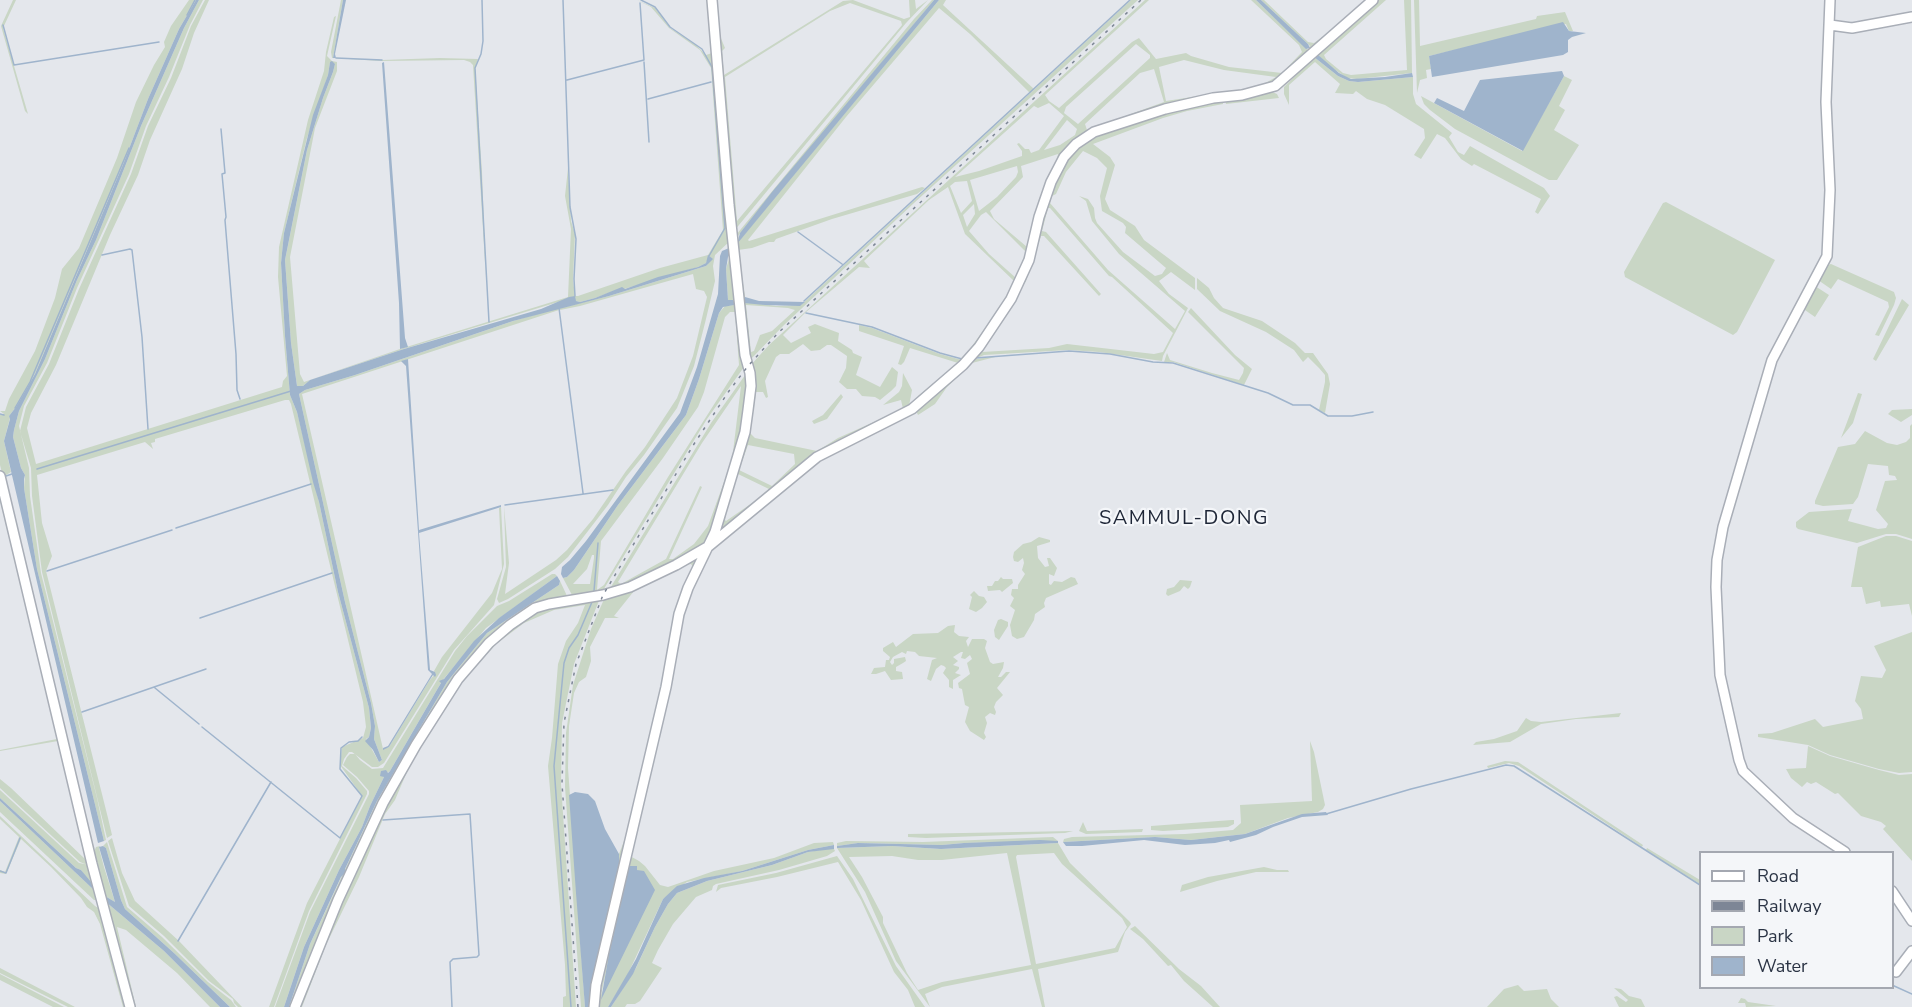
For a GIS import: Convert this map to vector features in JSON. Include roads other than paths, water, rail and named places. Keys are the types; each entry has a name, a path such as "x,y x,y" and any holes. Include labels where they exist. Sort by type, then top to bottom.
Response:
{"main road":[{"path":"594,1007 596,985 666,687 680,614 688,588 709,546 745,432 751,386 745,355 729,205 712,0"},
{"path":"295,1007 338,900 383,803 458,679 489,643 535,608 603,595 630,587 676,565 709,546 817,457 912,409 963,365 979,347 1011,299 1024,274 1051,182 1064,157 1076,144 1094,132 1165,109 1213,98 1242,95 1275,86 1373,0"},
{"path":"1830,0 1826,102 1830,190 1827,256 1772,360 1723,527 1716,566 1716,587 1720,675 1738,760 1743,771 1793,818 1843,851"},
{"path":"1830,26 1852,28 1912,17"},
{"path":"0,476 102,902 130,1007"},
{"path":"1894,893 1912,921"},
{"path":"1896,972 1912,951"}],"water":[{"path":"196,0 199,0 184,28 141,126 96,240 45,359 19,411 13,437 25,475 24,488 37,569 104,841 98,843 4,441 9,416 35,374 148,99 179,29"},
{"path":"343,0 346,0 336,58 333,58"},
{"path":"934,0 939,0 737,244 740,233 772,192"},
{"path":"1256,0 1261,0 1310,48 1306,49"},
{"path":"1563,22 1569,31 1586,33 1568,40 1568,52 1563,55 1432,77 1429,56"},
{"path":"1317,54 1339,73 1351,79 1412,73 1413,77 1349,81 1338,76 1314,57"},
{"path":"332,61 335,64 333,72 307,150 285,260 291,343 297,386 303,386 310,380 404,349 541,309 569,297 575,296 576,301 580,302 622,287 625,289 658,277 698,267 706,263 708,255 713,259 706,266 609,296 513,321 305,390 299,394 345,602 371,703 375,726 374,739 382,760 379,762 365,741 369,737 371,728 369,708 338,592 297,412 290,395 285,336 281,263 284,233 313,115"},
{"path":"384,62 405,338 408,347 400,349 399,303 382,63"},
{"path":"1562,71 1564,76 1523,151 1434,103 1437,98 1464,111 1480,80"},
{"path":"729,248 731,252 726,269 728,300 733,300 735,303 723,307 719,313 686,415 618,505 574,570 563,578 562,567 586,541 680,413 697,367 718,294 720,256 722,251"},
{"path":"745,297 759,301 805,302 800,306 765,305 744,303"},
{"path":"408,359 419,530 501,505 501,507 419,533 430,670 436,675 435,677 433,675 429,681 389,747 383,750 388,746 432,674 428,670 406,366 401,361"},
{"path":"557,576 560,581 559,585 487,633 447,682 377,801 345,869 346,872 341,877 310,944 289,1007 284,1007 304,947 384,777 380,776 381,771 386,770 388,773 390,771 441,683 439,681 444,679 474,641 499,618"},
{"path":"575,792 588,794 595,801 605,829 619,854 619,864 598,957 590,1007 585,1007 569,795"},
{"path":"0,798 76,868 81,870 96,888 96,892 0,801"},
{"path":"1326,812 1328,815 1302,817 1256,835 1230,842 1229,840 1185,845 1144,840 1066,846 1063,842 1155,837 1191,840 1245,834 1302,814"},
{"path":"1058,841 1058,843 941,849 892,846 837,848 837,846 858,843 942,845"},
{"path":"834,845 834,849 808,852 772,865 707,881 677,893 655,927 633,974 611,1007 608,1007 636,959 663,899 677,886 742,871 808,850"},
{"path":"99,847 106,848 125,909 230,1007 220,1007 164,951 106,902 105,896 115,902"},
{"path":"629,866 637,866 637,870 644,871 655,890 601,1000 609,954"}],"waterway":[{"path":"187,15 195,0"},
{"path":"482,0 483,41 475,68 489,322"},
{"path":"563,0 570,207 576,239 575,296"},
{"path":"641,0 655,7 670,27 702,49 712,67 725,228 709,256"},
{"path":"804,301 1130,0"},
{"path":"567,80 644,60 640,3"},
{"path":"3,25 14,65 159,42"},
{"path":"336,58 382,60"},
{"path":"644,62 649,142"},
{"path":"648,99 711,82"},
{"path":"221,129 225,173 222,174 225,220 237,390 240,399"},
{"path":"15,408 30,382 129,148"},
{"path":"798,232 842,264"},
{"path":"102,255 132,250 142,337 148,429"},
{"path":"559,308 583,493"},
{"path":"806,313 872,327 962,359"},
{"path":"975,358 1069,351 1110,354 1153,362 1173,363 1268,393 1293,405 1310,405 1328,416 1352,416 1373,412"},
{"path":"37,469 291,391"},
{"path":"0,414 4,415"},
{"path":"6,476 12,474"},
{"path":"176,528 311,484"},
{"path":"505,505 613,490"},
{"path":"47,571 172,530"},
{"path":"594,591 598,543"},
{"path":"200,618 332,573"},
{"path":"571,1007 554,766 564,663 592,602"},
{"path":"82,712 206,669"},
{"path":"155,688 199,724"},
{"path":"202,727 340,838 362,796 340,769 341,748 362,737"},
{"path":"1326,814 1411,789 1506,765 1514,766 1699,884"},
{"path":"178,941 271,782"},
{"path":"383,820 470,814 479,955 453,959 450,962 452,1007"},
{"path":"0,871 6,873 20,838"},
{"path":"1894,986 1912,994"}],"railway":[{"path":"578,1007 562,784 564,723 576,664 603,595 694,444 748,366 778,333 1141,0"}],"district":[{"name":"SAMMUL-DONG","path":"1184,519"}]}
